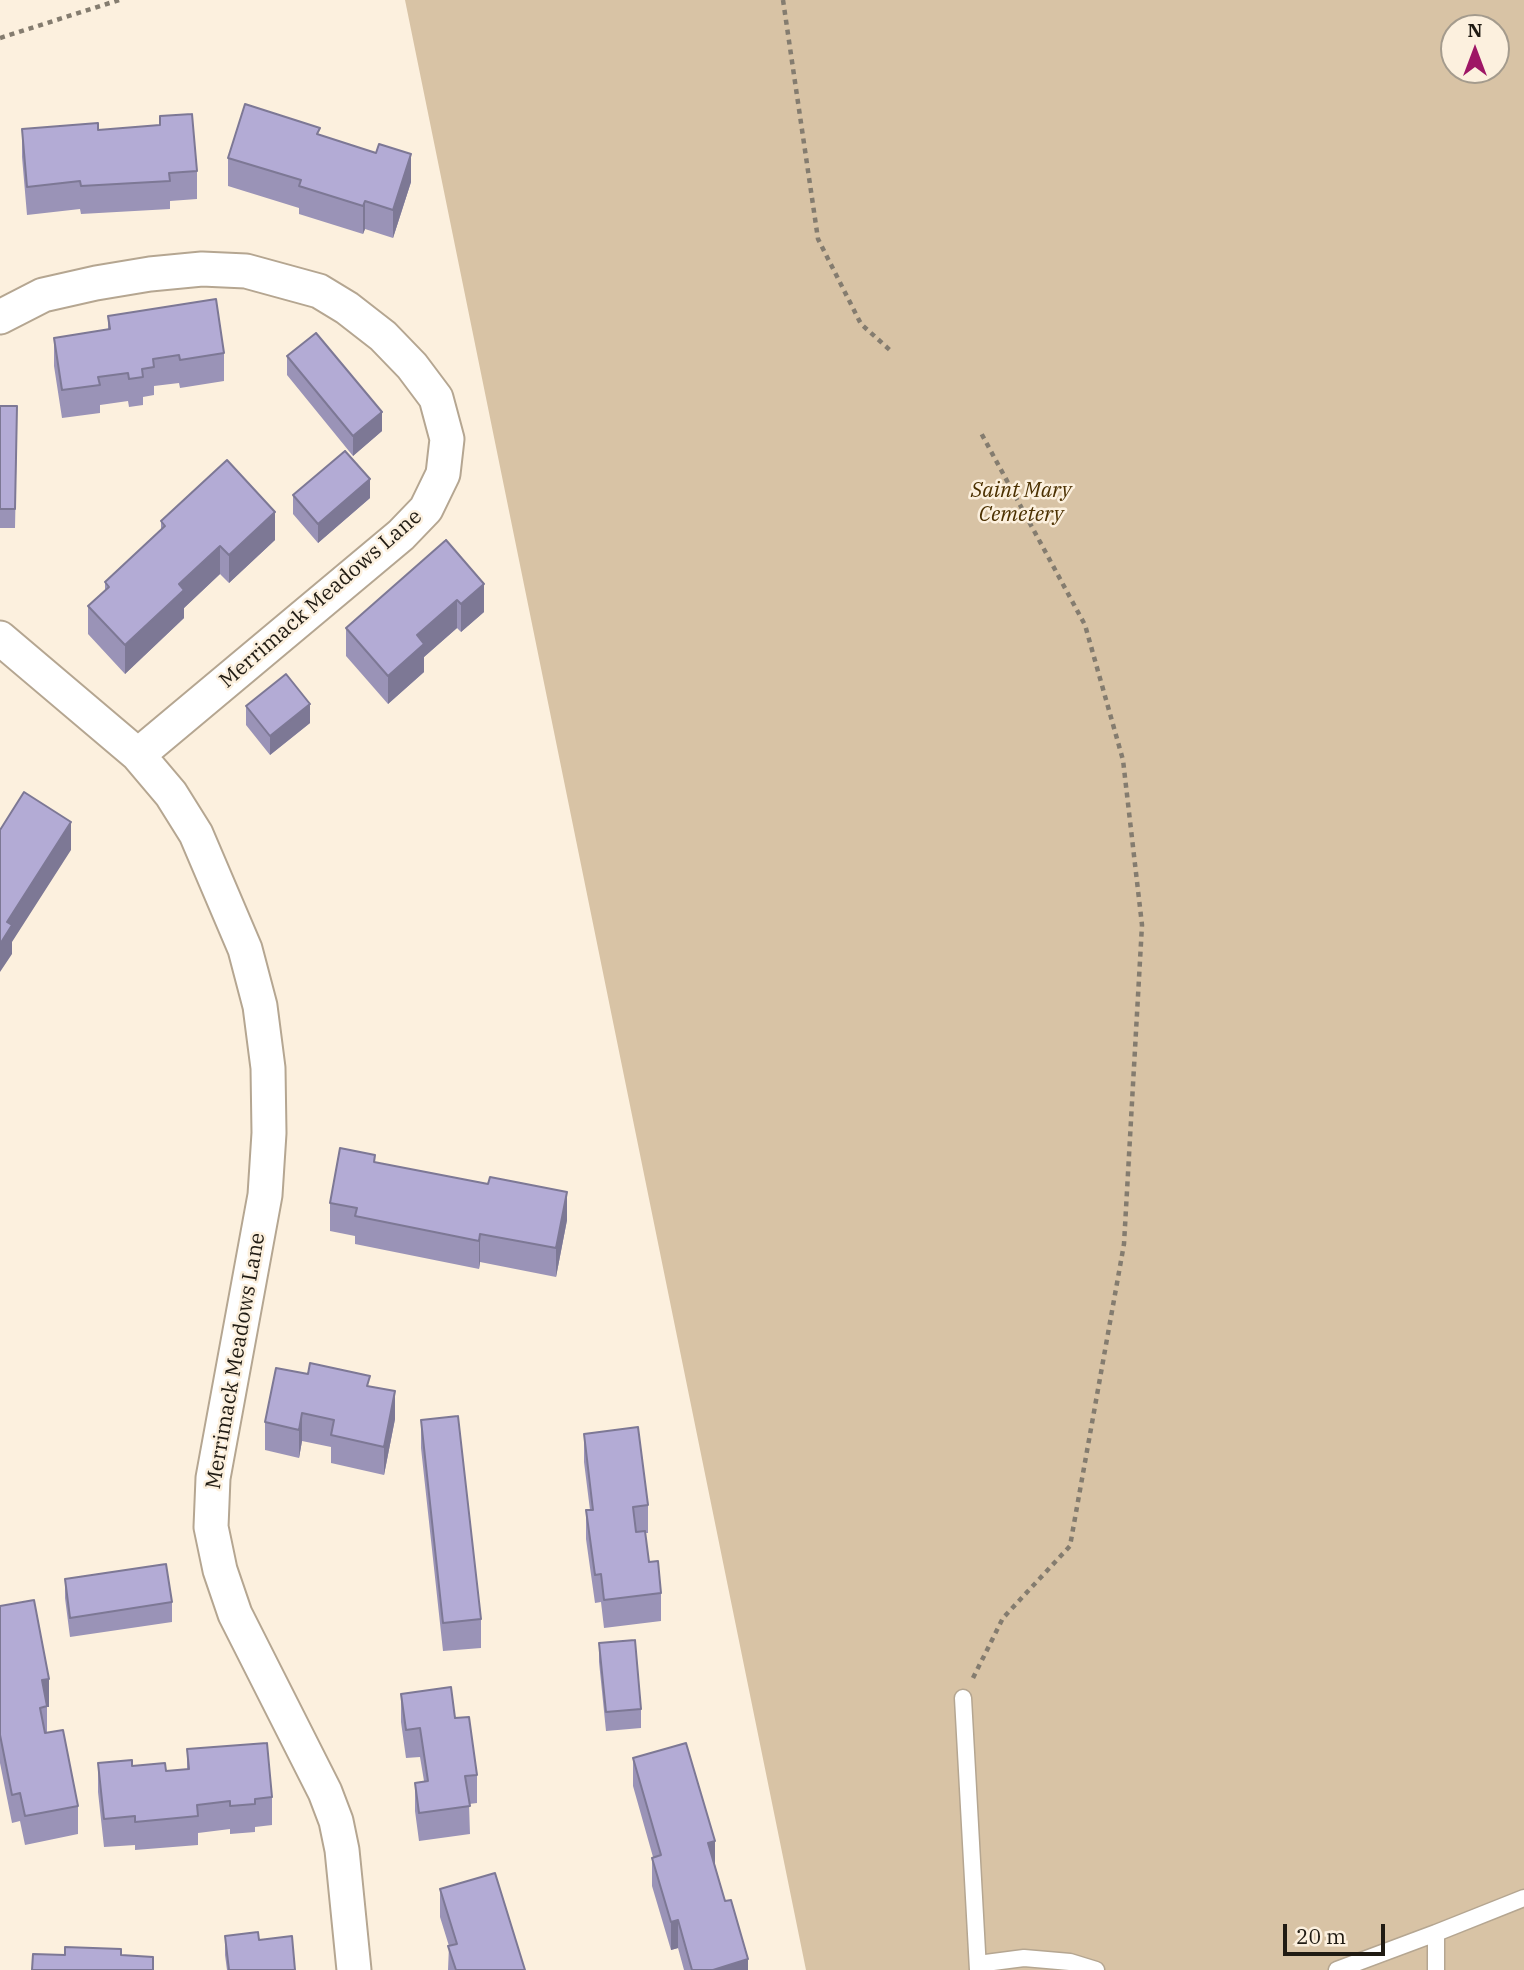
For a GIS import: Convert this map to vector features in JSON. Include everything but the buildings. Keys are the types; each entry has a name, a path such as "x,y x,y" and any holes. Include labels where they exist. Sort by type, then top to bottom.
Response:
{"street":[{"name":"Merrimack Meadows Lane","path":"0,317 43,295 96,283 202,269 246,271 319,291 347,308 383,336 412,366 436,398 447,439 443,474 426,509 401,535 138,755"},
{"name":"Merrimack Meadows Lane","path":"0,638 138,755 171,794 196,834 245,949 260,1006 268,1068 269,1133 265,1195 213,1478 211,1527 220,1570 235,1614 326,1791 336,1821 343,1861 354,1970"}],"lane":[{"path":"963,1698 978,1967 1024,1958 1070,1962 1096,1970"},
{"path":"1336,1970 1524,1898"},
{"path":"1436,1933 1436,1970"}],"path":[{"path":"0,38 119,0"},
{"path":"783,0 818,239 861,324 891,351"},
{"path":"963,1698 1003,1618 1070,1546 1124,1244 1142,925 1123,761 1085,625 980,431"}],"green space":[{"name":"Saint Mary Cemetery","path":"405,0 1524,0 1524,1970 806,1970"}]}
